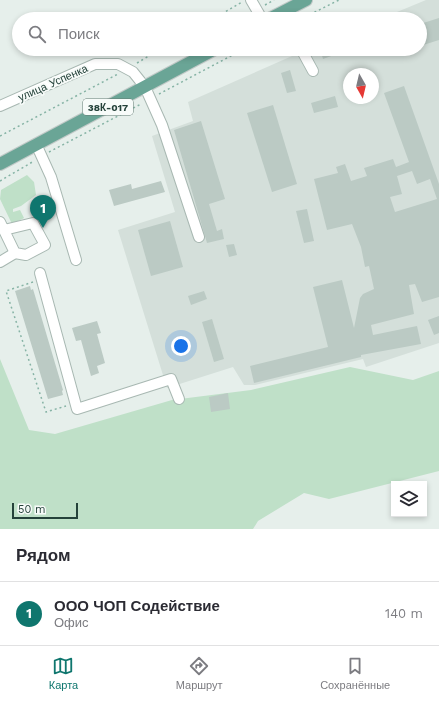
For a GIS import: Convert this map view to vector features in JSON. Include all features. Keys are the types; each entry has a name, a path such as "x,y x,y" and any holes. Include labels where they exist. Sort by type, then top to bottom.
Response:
{"main road":[{"path":"290,12 306,0"},
{"name":"38К-017","path":"0,164 202,56"}],"street":[{"path":"251,0 258,12"},
{"path":"305,56 313,71"},
{"name":"улица Успенка","path":"0,106 95,64 118,64 133,72 145,87 162,125 199,237"},
{"path":"36,144 51,177 76,260"},
{"path":"0,262 15,253 26,255 45,245 33,223 2,226 15,253"},
{"path":"38,277 73,407 171,379 179,399"}],"path":[{"path":"225,12 245,0"},
{"path":"315,12 339,0"},
{"path":"0,136 149,56"},
{"path":"0,181 42,156 231,56"},
{"path":"38,277 6,291 46,412 73,407"}],"shaded area":[{"path":"426,0 439,0 439,343 366,367 363,359 255,385 244,385 233,367 167,388 118,230 175,212 152,136 193,121 188,102 292,56 427,56 427,12 397,12"}],"green space":[{"path":"27,175 34,182 36,195 21,206 13,209 13,212 20,210 24,218 12,224 0,199 1,190"},
{"path":"0,359 29,430 55,434 172,400 251,390 350,367 413,380 439,371 439,471 400,481 391,481 391,483 329,499 304,493 258,521 253,529 0,529"}],"building":[{"path":"439,18 439,40 427,44 427,22"},
{"path":"322,56 331,56 323,59"},
{"path":"290,70 296,91 287,93 281,73"},
{"path":"404,86 439,184 439,297 422,302 415,284 409,285 414,314 371,325 373,335 417,326 421,344 361,355 361,357 254,383 250,366 328,347 313,287 342,280 354,328 360,298 363,294 374,289 369,266 365,267 361,247 352,224 327,230 314,179 338,173 336,167 345,164 351,181 367,176 364,168 393,159 396,167 409,162 384,93","holes":["412,171 417,184 430,179 437,199 395,212 390,197 402,194 397,176"]},
{"path":"335,96 338,107 314,113 311,103"},
{"path":"273,105 297,184 272,192 247,113"},
{"path":"201,121 225,199 209,204 217,231 222,229 224,239 207,243 174,130"},
{"path":"161,181 165,192 114,206 109,190 131,184 132,189"},
{"path":"307,209 314,241 304,243 296,211"},
{"path":"170,221 183,267 151,276 138,230"},
{"path":"234,244 237,255 229,257 226,245"},
{"path":"30,286 31,290 33,289 63,390 63,395 48,399 15,291"},
{"path":"204,291 207,299 191,305 188,296"},
{"path":"439,316 439,333 434,335 428,320"},
{"path":"212,319 224,359 214,362 202,322"},
{"path":"97,321 101,333 97,334 105,363 97,366 99,373 91,376 81,340 76,341 72,328"},
{"path":"228,393 230,409 211,412 209,397"}],"place":[{"name":"ООО ЧОП Содействие","path":"43,228"}]}
